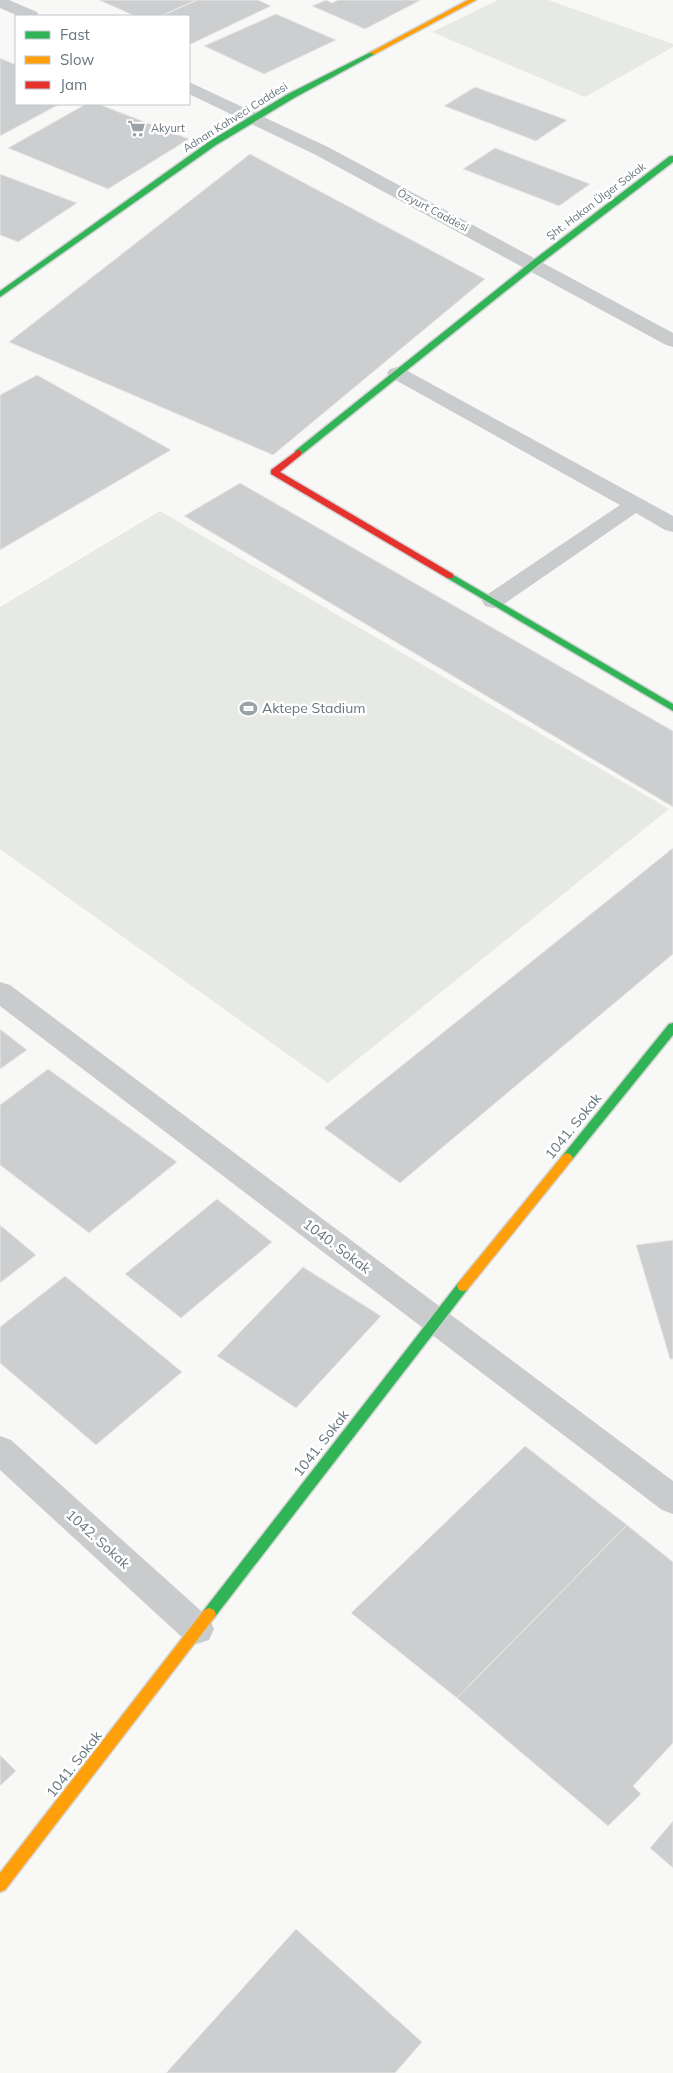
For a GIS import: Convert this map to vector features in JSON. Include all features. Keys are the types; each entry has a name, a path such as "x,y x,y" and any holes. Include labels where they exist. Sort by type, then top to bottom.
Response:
{"street":[{"name":"Adnan Kahveci Caddesi","path":"0,295 213,143 254,118 472,0"},
{"path":"4,8 28,15"},
{"name":"Özyurt Caddesi","path":"190,87 322,151 534,264 673,341"},
{"name":"Şht. Hakan Ülger Sokak","path":"493,601 274,472 534,264 673,158"},
{"path":"398,373 673,525"},
{"path":"635,504 493,601 673,708"},
{"name":"1040. Sokak","path":"0,992 673,1500"},
{"name":"1041. Sokak","path":"0,1885 435,1320 673,1027"},
{"name":"1042. Sokak","path":"0,1450 197,1629"}],"shaded area":[{"path":"498,0 548,0 673,44 673,47 585,97 432,32"},
{"name":"Aktepe Stadium","path":"160,511 669,809 328,1083 0,849 0,607"}],"building":[{"path":"99,0 197,0 163,15 133,15"},
{"path":"197,0 258,0 271,6 191,44 190,15 163,15"},
{"path":"326,0 332,3 338,0 421,0 365,29 312,6"},
{"path":"276,14 336,40 264,74 204,46"},
{"path":"0,58 15,65 15,105 58,105 0,136"},
{"path":"475,87 567,120 536,141 444,106"},
{"path":"84,105 101,105 189,139 108,189 8,148"},
{"path":"495,148 590,184 559,206 463,169"},
{"path":"250,154 485,279 273,455 9,342"},
{"path":"0,174 77,203 18,242 0,235"},
{"path":"37,375 171,450 0,550 0,395"},
{"path":"240,483 673,731 673,807 184,516"},
{"path":"673,848 673,954 400,1183 324,1128"},
{"path":"0,1029 27,1050 0,1069"},
{"path":"48,1069 177,1162 89,1233 0,1165 0,1105"},
{"path":"217,1199 272,1242 181,1318 125,1274"},
{"path":"0,1225 36,1255 0,1283"},
{"path":"673,1240 673,1359 670,1359 636,1245"},
{"path":"303,1267 381,1316 296,1408 217,1356"},
{"path":"65,1276 182,1372 96,1445 0,1363 0,1327"},
{"path":"525,1446 627,1525 457,1698 351,1613"},
{"path":"627,1525 673,1562 673,1743 633,1786 641,1794 608,1826 457,1698"},
{"path":"0,1755 16,1771 0,1786"},
{"path":"673,1821 673,1868 650,1848"},
{"path":"296,1929 422,2042 395,2073 166,2073"}],"traffic: fast":[{"path":"0,295 213,143 291,96 373,53"},
{"path":"298,453 534,264 673,158"},
{"path":"450,576 673,708"},
{"path":"567,1158 673,1027"},
{"path":"209,1614 463,1286"}],"traffic: slow":[{"path":"373,53 473,0"},
{"path":"463,1286 567,1158"},
{"path":"0,1885 209,1614"}],"traffic: jam":[{"path":"298,453 274,472 450,576"}],"place":[{"name":"Akyurt","path":"137,128"},
{"name":"Aktepe Stadium","path":"248,708"}]}
